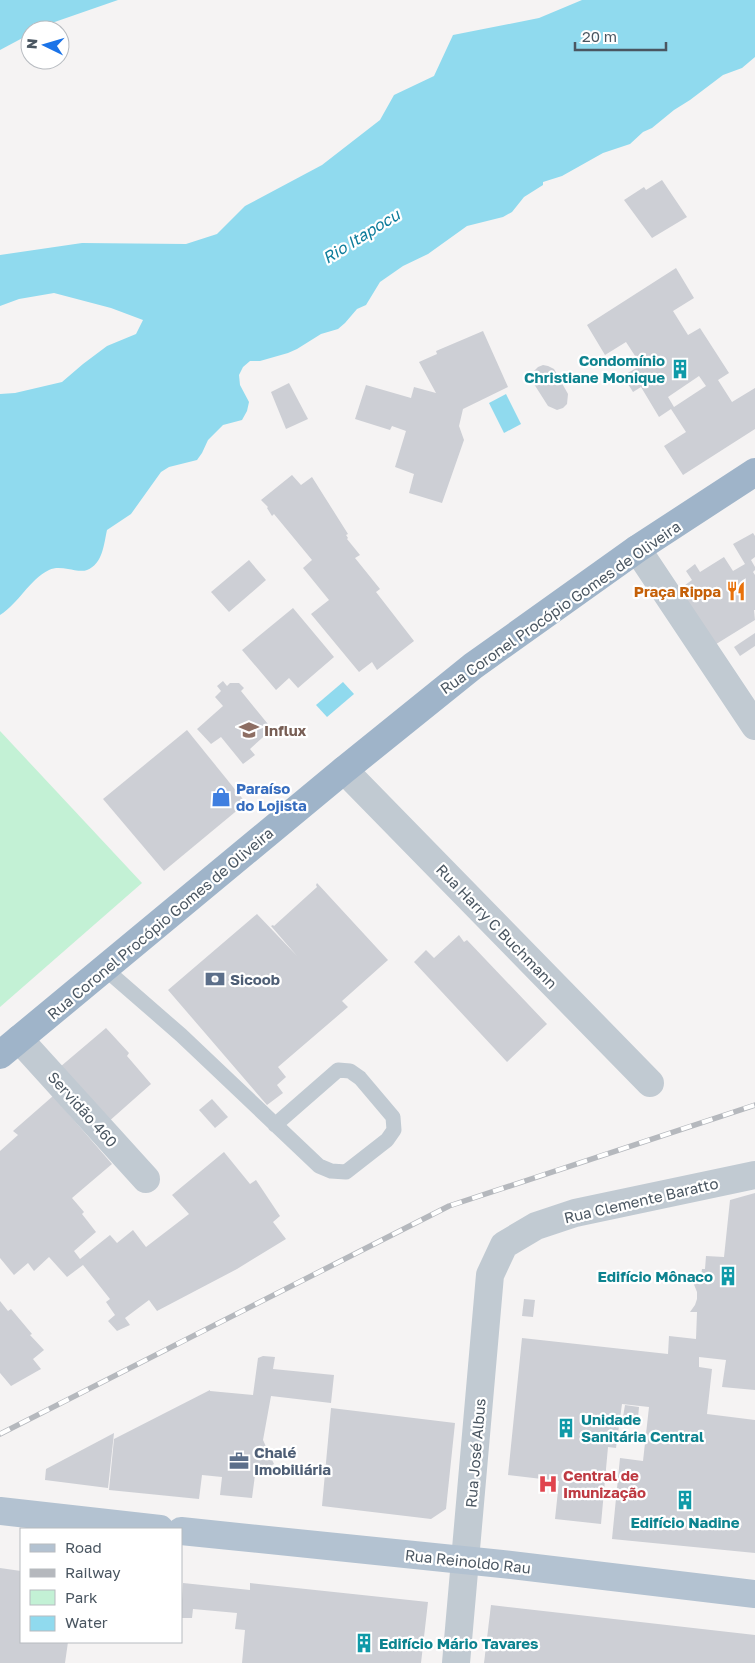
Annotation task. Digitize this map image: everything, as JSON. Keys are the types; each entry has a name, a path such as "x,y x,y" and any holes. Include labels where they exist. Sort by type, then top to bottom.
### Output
{"highway":[{"name":"Rua Coronel Procópio Gomes de Oliveira","path":"10,1047 344,770 473,666 637,549 755,472"}],"main road":[{"path":"0,1511 151,1528"},
{"name":"Rua Reinoldo Rau","path":"182,1532 466,1560 755,1594"}],"street":[{"path":"637,549 755,726"},
{"name":"Rua Harry C Buchmann","path":"344,770 650,1083"},
{"name":"Servidão 460","path":"10,1047 146,1179"},
{"name":"Rua Clemente Baratto","path":"504,1245 536,1226 574,1213 755,1175"},
{"name":"Rua José Albus","path":"456,1663 490,1275 504,1245"}],"lane":[{"path":"104,968 181,1035 275,1125 319,1166 331,1171 346,1172 387,1140 394,1130 393,1117 360,1078 350,1071 344,1070 338,1070 275,1125"}],"green space":[{"path":"0,731 142,883 0,1007"}],"water":[{"path":"0,0 118,0 60,20 20,20 20,39 0,50"},
{"name":"Rio Itapocu","path":"582,0 755,0 755,57 742,68 723,75 652,128 643,132 630,144 603,153 562,176 543,182 543,185 524,197 512,212 503,217 467,226 428,254 403,266 380,282 366,305 357,309 338,329 321,334 288,353 260,361 250,361 243,367 239,375 240,385 249,402 242,420 223,425 208,440 197,460 169,467 161,472 131,514 107,530 100,558 92,567 83,571 59,568 49,570 42,574 0,615 0,394 15,393 62,382 107,346 136,334 143,320 111,308 54,293 19,299 0,306 0,255 82,243 186,244 217,234 245,206 322,165 380,120 394,95 434,76 453,35 539,18"},
{"path":"506,394 521,424 504,433 489,403"},
{"path":"343,682 354,694 327,717 316,705"}],"building":[{"path":"662,180 687,217 652,238 624,200 644,187 646,190"},
{"name":"Condomínio Christiane Monique","path":"676,268 694,298 673,311 688,335 700,328 729,373 718,380 732,402 755,388 755,429 683,475 664,446 686,432 671,409 659,417 641,387 633,392 623,376 641,365 626,342 605,355 587,325","holes":["699,376 706,386 674,407 668,397"]},
{"path":"483,331 508,387 463,409 459,426 464,440 442,503 409,493 414,474 395,467 406,431 392,426 390,430 355,419 366,385 411,398 414,387 436,393 419,362 437,354 436,351"},
{"path":"543,365 554,369 568,394 567,404 563,408 557,410 548,406 534,384 532,377 534,371"},
{"path":"289,383 308,419 286,429 271,392"},
{"path":"292,475 301,485 312,477 348,534 346,535 347,539 360,555 355,558 380,589 376,592 414,641 377,670 372,662 359,672 311,614 329,600 303,568 312,560 274,514 272,516 268,507 261,500"},
{"path":"753,533 755,536 755,557 751,560 755,567 753,572 755,575 755,620 713,646 677,591 692,580 686,571 695,564 700,572 724,557 733,571 745,564 733,544"},
{"path":"249,560 266,580 229,612 211,592"},
{"path":"293,608 334,657 298,688 289,678 276,690 242,650"},
{"path":"755,633 755,646 740,656 734,647"},
{"path":"223,681 227,686 230,683 239,683 244,688 241,691 272,729 250,749 255,755 243,764 221,737 211,744 197,729 223,706 215,697 221,691 217,686"},
{"path":"187,730 246,803 164,871 103,799"},
{"path":"317,883 388,960 342,1001 348,1007 278,1067 286,1077 277,1085 283,1093 267,1105 168,990 257,914 297,956 271,926 274,926 317,887"},
{"path":"459,935 464,942 467,940 547,1024 507,1062 414,962 426,950 434,958"},
{"path":"106,1028 129,1053 127,1056 151,1084 107,1123 60,1067"},
{"path":"53,1096 112,1164 72,1198 84,1212 82,1214 96,1232 74,1251 80,1259 110,1235 117,1243 133,1230 146,1247 189,1214 172,1195 224,1152 250,1184 256,1180 280,1216 273,1222 286,1239 237,1269 157,1311 149,1300 125,1318 130,1325 117,1331 108,1321 115,1315 106,1302 110,1299 83,1265 67,1277 49,1257 34,1271 28,1263 14,1275 0,1258 0,1151 18,1135 13,1131"},
{"path":"212,1099 228,1117 215,1128 199,1110"},
{"path":"755,1193 755,1390 722,1387 726,1360 699,1357 699,1367 712,1369 707,1414 755,1420 755,1553 612,1539 620,1458 643,1461 649,1407 622,1404 616,1448 608,1447 601,1524 555,1519 559,1481 508,1475 522,1338 668,1354 669,1336 696,1339 697,1312 690,1312 697,1299 697,1292 693,1282 700,1283 702,1269 705,1269 706,1256 724,1257 730,1200"},
{"path":"524,1299 535,1300 533,1317 522,1316"},
{"path":"0,1301 8,1311 11,1309 32,1334 30,1335 44,1350 33,1359 41,1369 11,1386 0,1373"},
{"path":"263,1356 275,1357 273,1369 334,1375 331,1403 271,1396 263,1440 274,1464 255,1475 252,1498 220,1495 222,1477 202,1475 199,1499 109,1490 114,1439 210,1390 253,1395 258,1358"},
{"path":"625,1405 639,1407 638,1418 623,1417"},
{"path":"331,1408 455,1423 446,1509 431,1519 322,1506"},
{"path":"114,1433 108,1488 45,1480 46,1469"},
{"path":"0,1568 20,1571 20,1643 68,1643 65,1663 0,1663"},
{"path":"183,1583 250,1590 250,1583 428,1602 421,1663 242,1663 245,1630 235,1629 237,1613 193,1609 192,1618 182,1618"},
{"path":"491,1605 755,1635 755,1663 484,1663"}],"railway":[{"path":"0,1434 449,1206 755,1105"}],"place":[{"name":"Condomínio Christiane Monique","path":"680,369"},
{"name":"Praça Rippa","path":"736,591"},
{"name":"Influx","path":"249,730"},
{"name":"Paraíso do Lojista","path":"221,797"},
{"name":"Sicoob","path":"215,979"},
{"name":"Edifício Mônaco","path":"728,1276"},
{"name":"Unidade Sanitária Central","path":"566,1428"},
{"name":"Chalé Imobiliária","path":"239,1461"},
{"name":"Central de Imunização","path":"548,1484"},
{"name":"Edifício Nadine","path":"685,1500"},
{"name":"Edifício Mário Tavares","path":"364,1643"}]}
